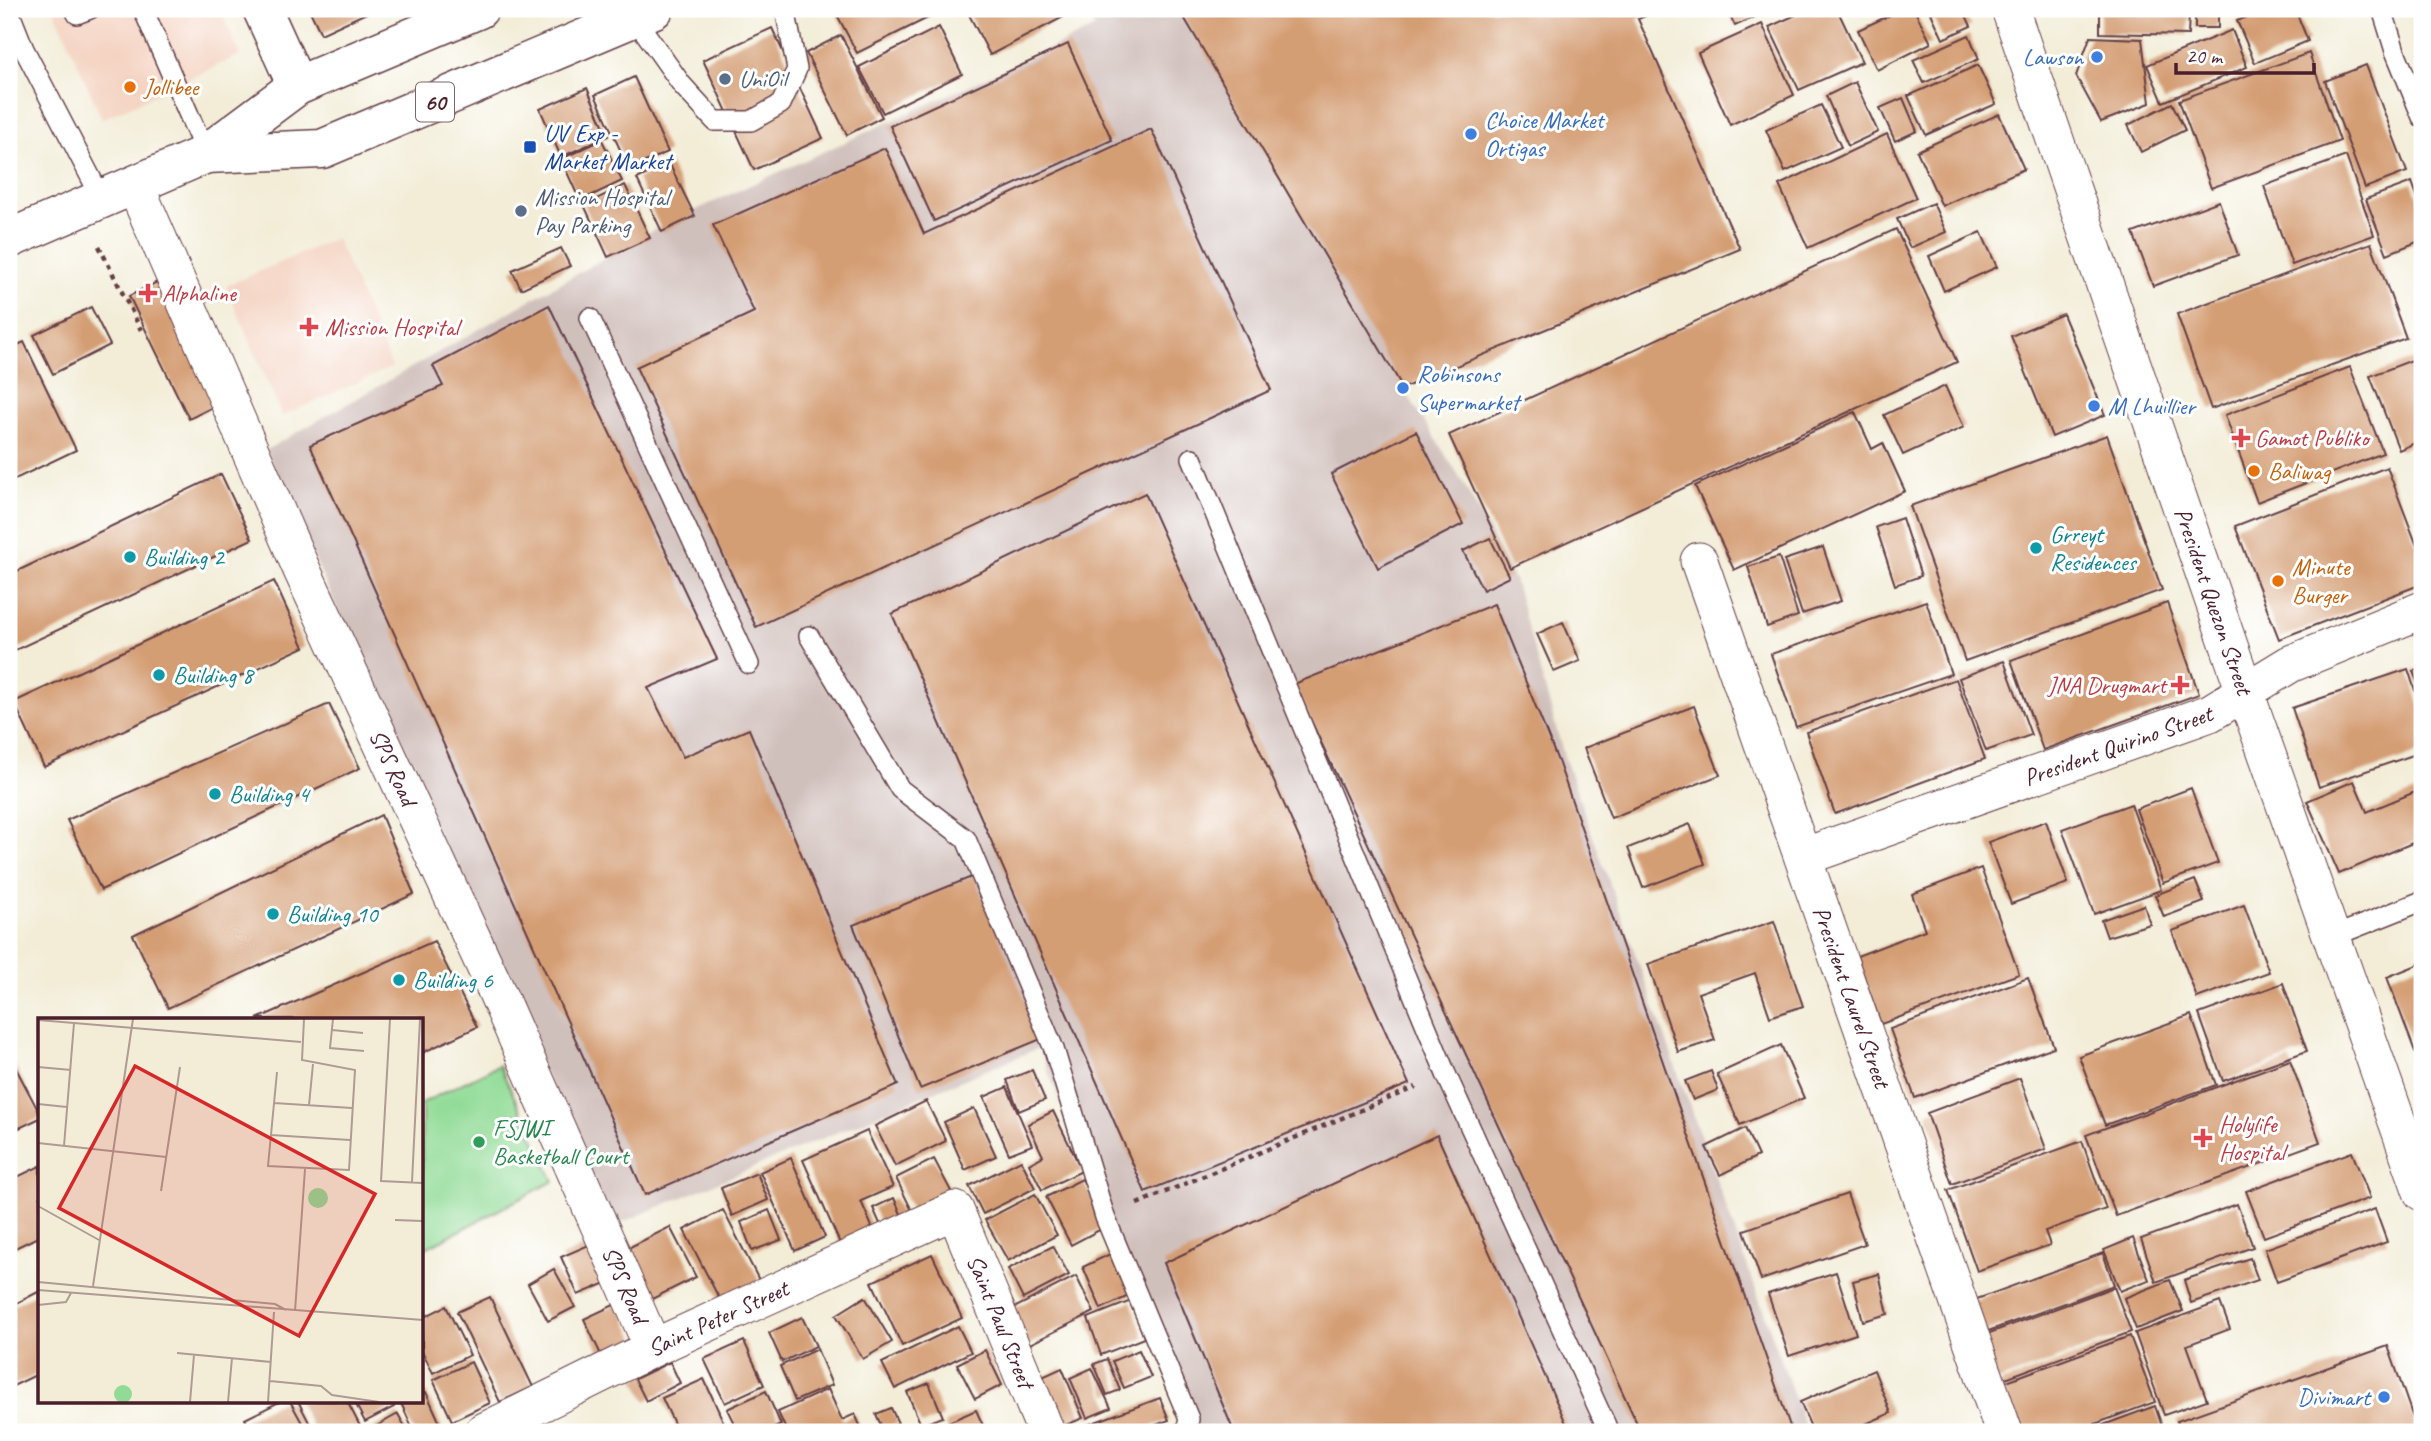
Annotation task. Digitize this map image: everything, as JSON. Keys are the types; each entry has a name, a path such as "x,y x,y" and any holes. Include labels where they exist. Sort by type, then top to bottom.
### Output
{"main road":[{"path":"262,9 297,86"},
{"name":"60","path":"9,239 206,153 297,86 478,9"},
{"name":"60","path":"206,153 322,149 644,13"}],"street":[{"name":"President Quezon Street","path":"2010,9 2245,692 2422,1192"},
{"name":"SPS Road","path":"118,192 296,556 495,988 653,1348"},
{"name":"President Laurel Street","path":"1699,561 2004,1432"},
{"name":"President Quirino Street","path":"1803,857 2210,713 2290,664 2422,610"},
{"name":"Saint Peter Street","path":"483,1432 653,1348 955,1210"},
{"name":"Saint Paul Street","path":"955,1210 1046,1432"}],"lane":[{"path":"75,9 77,14 90,9"},
{"path":"143,9 206,153"},
{"path":"644,13 681,85 715,121 751,121 781,104 797,69 785,9"},
{"path":"2382,9 2395,51 2422,117"},
{"path":"9,11 16,53 118,192"},
{"path":"590,318 748,664"},
{"path":"1192,458 1446,1074 1609,1432"},
{"path":"809,636 900,789 966,839 1054,1049 1105,1217 1189,1419 1186,1432"},
{"path":"2332,937 2422,901"}],"path":[{"path":"120,287 141,330"},
{"path":"1105,1217 1446,1074"}],"shaded area":[{"name":"Jollibee","path":"54,9 220,9 240,55 102,119"},
{"path":"1086,9 1179,9 1403,388 1464,484 1514,579 1564,756 1807,1432 1181,1432 1189,1429 1039,1048 613,1226 266,450 663,225 1095,28"},
{"name":"Mission Hospital","path":"336,238 392,367 282,416 226,286"}],"green space":[{"name":"FSJWI Basketball Court","path":"499,1065 554,1181 424,1249 424,1102"}],"building":[{"path":"309,9 375,9 321,34"},
{"path":"834,9 946,9 857,53"},
{"path":"966,9 1072,9 1073,12 990,55"},
{"name":"Choice Market Ortigas","path":"1179,9 1662,9 1638,19 1740,249 1403,388"},
{"path":"1727,9 1772,9 1735,26"},
{"path":"1809,9 1837,9 1862,62 1799,90 1769,27"},
{"path":"1903,9 1914,9 1931,43 1877,70 1858,30"},
{"path":"1941,9 1963,9 1971,26 1943,39 1931,13"},
{"path":"2195,9 2218,9 2218,28 2195,28"},
{"path":"2267,9 2295,9 2308,41 2255,63 2237,21"},
{"path":"2100,12 2189,14 2188,35 2100,33"},
{"path":"1762,24 1794,95 1730,125 1698,53"},
{"path":"939,27 962,74 883,113 859,67"},
{"path":"772,28 823,138 754,170 703,60"},
{"path":"2232,30 2247,67 2163,102 2147,65"},
{"path":"841,35 882,117 847,135 806,53"},
{"path":"1969,35 1979,59 1924,83 1913,60"},
{"path":"2090,37 2142,39 2150,103 2101,122 2076,76"},
{"path":"1068,44 1112,140 934,221 890,126"},
{"path":"2309,53 2340,141 2211,188 2179,100"},
{"path":"1978,65 1996,104 1926,135 1908,96"},
{"path":"2366,65 2407,172 2365,188 2325,81"},
{"path":"634,77 668,152 629,169 595,95"},
{"path":"1855,82 1878,132 1848,146 1826,96"},
{"path":"587,88 608,136 561,157 540,109"},
{"path":"1903,98 1917,131 1895,141 1880,108"},
{"path":"2172,103 2185,130 2141,152 2128,125"},
{"path":"1821,105 1841,147 1785,172 1766,130"},
{"path":"1999,114 2024,169 1942,206 1917,151"},
{"path":"1151,129 1271,390 756,627 636,367 754,312 713,225 885,148 924,234"},
{"path":"1887,134 1916,198 1808,248 1779,185"},
{"path":"602,140 622,181 580,201 561,159"},
{"path":"2346,156 2374,235 2292,265 2264,186"},
{"path":"669,163 695,216 662,232 637,179"},
{"path":"2412,182 2422,210 2422,240 2387,254 2366,199"},
{"path":"625,185 650,238 608,257 584,205"},
{"path":"2219,201 2238,255 2153,286 2133,233"},
{"path":"1933,203 1946,232 1910,248 1897,219"},
{"path":"1896,229 1957,362 1510,568 1449,435"},
{"path":"1981,232 1997,267 1944,291 1929,256"},
{"path":"2371,243 2406,338 2211,409 2177,314"},
{"path":"561,248 570,266 521,289 512,270"},
{"path":"157,282 217,405 189,419 129,296"},
{"path":"549,305 717,659 648,688 683,757 749,729 898,1085 645,1195 310,445 443,386 433,366"},
{"path":"91,307 110,345 53,374 34,335"},
{"path":"2063,314 2105,415 2052,437 2011,336"},
{"path":"24,342 76,450 9,482 9,349"},
{"path":"2420,357 2422,440 2399,450 2370,376"},
{"path":"2350,367 2383,453 2257,502 2225,415"},
{"path":"1945,386 1964,427 1903,455 1884,415"},
{"path":"1855,412 1872,449 1883,443 1905,491 1734,570 1695,486"},
{"path":"1416,431 1463,524 1378,568 1331,474"},
{"name":"Grreyt Residences","path":"2107,435 2162,590 1965,661 1910,506"},
{"path":"2387,467 2422,559 2422,584 2279,639 2235,526"},
{"name":"Building 2","path":"221,474 252,539 9,653 9,575"},
{"path":"1145,493 1409,1084 1145,1192 892,614"},
{"path":"1902,518 1921,576 1895,585 1876,527"},
{"path":"1490,538 1510,577 1483,590 1463,551"},
{"path":"1823,547 1841,601 1802,614 1784,560"},
{"path":"1779,557 1798,616 1767,627 1748,567"},
{"name":"Building 8","path":"274,581 304,647 44,767 14,702"},
{"path":"1926,601 1951,674 1796,727 1771,654"},
{"path":"2167,603 2199,694 2043,750 2011,660"},
{"path":"1494,604 1558,761 1792,1432 1641,1432 1294,684"},
{"path":"1563,622 1580,661 1554,672 1537,634"},
{"path":"2004,661 2031,735 1986,751 1959,678"},
{"path":"2422,667 2422,694 2413,671"},
{"path":"2408,669 2422,712 2422,752 2319,787 2292,708"},
{"path":"1956,679 1985,759 1835,814 1806,732"},
{"name":"Building 4","path":"329,704 360,768 101,890 67,820"},
{"path":"1694,706 1720,775 1611,818 1584,748"},
{"path":"2354,781 2367,812 2422,789 2422,839 2339,874 2307,801"},
{"path":"2191,788 2218,863 2163,883 2136,809"},
{"path":"2131,804 2161,890 2094,914 2062,829"},
{"name":"Building 10","path":"381,815 414,894 168,1008 133,935"},
{"path":"2046,821 2068,883 2011,904 1988,842"},
{"path":"1690,824 1705,864 1643,888 1628,848"},
{"path":"1981,868 2019,974 1881,1024 1857,956 1925,930 1912,894"},
{"path":"974,876 1041,1039 920,1089 853,925"},
{"path":"2195,880 2204,902 2164,917 2155,895"},
{"path":"2144,905 2150,924 2107,937 2101,920"},
{"path":"2244,905 2269,972 2197,998 2172,931"},
{"path":"1774,921 1803,1006 1770,1017 1755,973 1698,993 1715,1040 1678,1052 1648,964"},
{"name":"Building 6","path":"434,941 477,1027 424,1052 424,1018 259,1018"},
{"path":"2422,963 2422,1055 2417,1057 2387,977"},
{"path":"2028,978 2054,1047 1915,1098 1890,1029"},
{"path":"2283,983 2307,1051 2223,1081 2199,1014"},
{"path":"2191,1015 2216,1085 2105,1125 2079,1056"},
{"path":"1781,1045 1804,1098 1740,1125 1717,1074"},
{"path":"9,1055 38,1110 38,1119 9,1133"},
{"name":"Holylife Hospital","path":"2290,1060 2320,1142 2116,1216 2086,1135"},
{"path":"1032,1070 1045,1100 1019,1111 1007,1080"},
{"path":"1711,1071 1718,1090 1693,1100 1685,1081"},
{"path":"2020,1078 2046,1149 1952,1184 1927,1113"},
{"path":"1007,1087 1032,1145 1009,1154 984,1097"},
{"path":"926,1101 946,1141 895,1166 875,1126"},
{"path":"974,1108 996,1156 965,1170 944,1122"},
{"path":"1053,1111 1082,1171 1042,1190 1029,1164 1043,1156 1028,1124"},
{"path":"1745,1128 1758,1156 1720,1175 1706,1147"},
{"path":"867,1131 893,1187 861,1201 875,1234 842,1248 803,1160"},
{"path":"1437,1135 1570,1432 1234,1432 1164,1263"},
{"path":"2082,1141 2106,1209 2045,1231 2050,1245 1977,1271 1948,1190"},
{"path":"2352,1152 2370,1198 2264,1237 2246,1191"},
{"path":"791,1158 825,1237 795,1251 760,1172"},
{"path":"934,1159 954,1197 915,1217 896,1178"},
{"path":"1021,1160 1035,1188 983,1214 969,1186"},
{"path":"38,1167 38,1237 9,1251 9,1181"},
{"path":"757,1173 768,1200 732,1216 721,1188"},
{"path":"1082,1179 1107,1226 1071,1245 1046,1197"},
{"path":"1035,1194 1057,1235 1008,1261 985,1220"},
{"path":"1847,1194 1865,1244 1761,1280 1744,1230"},
{"path":"894,1198 905,1223 884,1233 873,1208"},
{"path":"2237,1204 2253,1247 2156,1282 2141,1239"},
{"path":"2375,1209 2387,1242 2277,1282 2265,1249"},
{"path":"723,1210 760,1282 721,1302 684,1230"},
{"path":"769,1210 781,1240 752,1251 741,1222"},
{"path":"670,1227 696,1277 652,1299 626,1249"},
{"path":"2133,1238 2149,1280 2120,1291 2104,1250"},
{"path":"598,1241 616,1279 578,1295 561,1257"},
{"path":"1053,1246 1069,1275 1023,1299 1008,1269"},
{"path":"1114,1252 1133,1294 1101,1309 1083,1267"},
{"path":"2103,1253 2114,1285 1975,1336 1963,1304"},
{"path":"932,1254 962,1318 902,1346 872,1282"},
{"path":"2250,1258 2258,1280 2191,1303 2184,1280"},
{"path":"554,1269 575,1307 548,1321 528,1284"},
{"path":"1836,1272 1856,1334 1789,1356 1768,1294"},
{"path":"1879,1274 1888,1314 1863,1321 1853,1281"},
{"path":"1076,1276 1094,1312 1026,1346 1008,1311"},
{"path":"2170,1280 2183,1311 2136,1329 2124,1298"},
{"path":"2114,1287 2131,1332 1992,1383 1976,1338"},
{"path":"38,1292 38,1374 9,1388 9,1307"},
{"path":"490,1297 533,1387 500,1402 457,1312"},
{"path":"865,1297 892,1342 863,1359 836,1315"},
{"path":"1131,1301 1144,1338 1101,1355 1088,1318"},
{"path":"2220,1302 2230,1329 2187,1345 2207,1400 2164,1415 2135,1333"},
{"path":"618,1303 636,1340 602,1357 584,1319"},
{"path":"446,1306 470,1355 433,1373 424,1355 424,1317"},
{"path":"802,1317 816,1346 782,1362 769,1333"},
{"path":"958,1326 971,1352 895,1389 882,1363"},
{"path":"2130,1336 2155,1402 2073,1432 2018,1432 2001,1383"},
{"path":"744,1341 764,1385 725,1403 704,1359"},
{"path":"2388,1346 2418,1432 2181,1432 2177,1421"},
{"path":"817,1349 832,1385 795,1401 780,1366"},
{"path":"985,1350 1002,1385 975,1399 957,1364"},
{"path":"1139,1350 1151,1377 1124,1388 1112,1361"},
{"path":"1107,1359 1120,1390 1107,1395 1094,1364"},
{"path":"471,1362 490,1403 452,1421 433,1380"},
{"path":"670,1362 680,1383 646,1401 635,1379"},
{"path":"1062,1368 1083,1418 1049,1432 1029,1383"},
{"path":"1092,1368 1111,1408 1087,1418 1070,1378"},
{"path":"1874,1370 1891,1413 1847,1432 1813,1432 1800,1402"},
{"path":"704,1379 728,1432 678,1432 662,1398"},
{"path":"929,1383 943,1417 921,1425 907,1392"},
{"path":"828,1389 842,1420 855,1414 863,1432 787,1432 778,1412"},
{"path":"766,1391 781,1425 765,1432 738,1432 727,1409"},
{"path":"426,1392 444,1432 414,1432 401,1403 424,1402"},
{"path":"1160,1398 1169,1420 1138,1432 1068,1432"},
{"path":"279,1402 291,1402 307,1432 252,1432 245,1419"},
{"path":"299,1402 348,1402 363,1432 314,1432"},
{"path":"355,1402 391,1402 394,1407 365,1422"},
{"path":"2155,1406 2164,1432 2084,1432"},
{"path":"891,1408 898,1423 883,1430 876,1414"},
{"path":"976,1410 986,1432 948,1432 944,1424"},
{"path":"398,1414 408,1432 375,1432 373,1428"}],"place":[{"name":"Lawson","path":"2097,57"},
{"name":"UniOil","path":"725,79"},
{"name":"Jollibee","path":"130,87"},
{"name":"Choice Market Ortigas","path":"1471,134"},
{"name":"UV Exp - Market Market","path":"530,147"},
{"name":"Mission Hospital Pay Parking","path":"521,211"},
{"name":"Alphaline","path":"148,293"},
{"name":"Mission Hospital","path":"309,327"},
{"name":"Robinsons Supermarket","path":"1403,388"},
{"name":"M Lhuillier","path":"2094,406"},
{"name":"Gamot Publiko","path":"2241,438"},
{"name":"Baliwag","path":"2254,471"},
{"name":"Grreyt Residences","path":"2036,548"},
{"name":"Building 2","path":"130,557"},
{"name":"Minute Burger","path":"2278,581"},
{"name":"Building 8","path":"159,675"},
{"name":"JNA Drugmart","path":"2180,685"},
{"name":"Building 4","path":"215,794"},
{"name":"Building 10","path":"273,914"},
{"name":"Building 6","path":"399,980"},
{"name":"Holylife Hospital","path":"2203,1138"},
{"name":"FSJWI Basketball Court","path":"479,1142"},
{"name":"Divimart","path":"2384,1397"}]}
